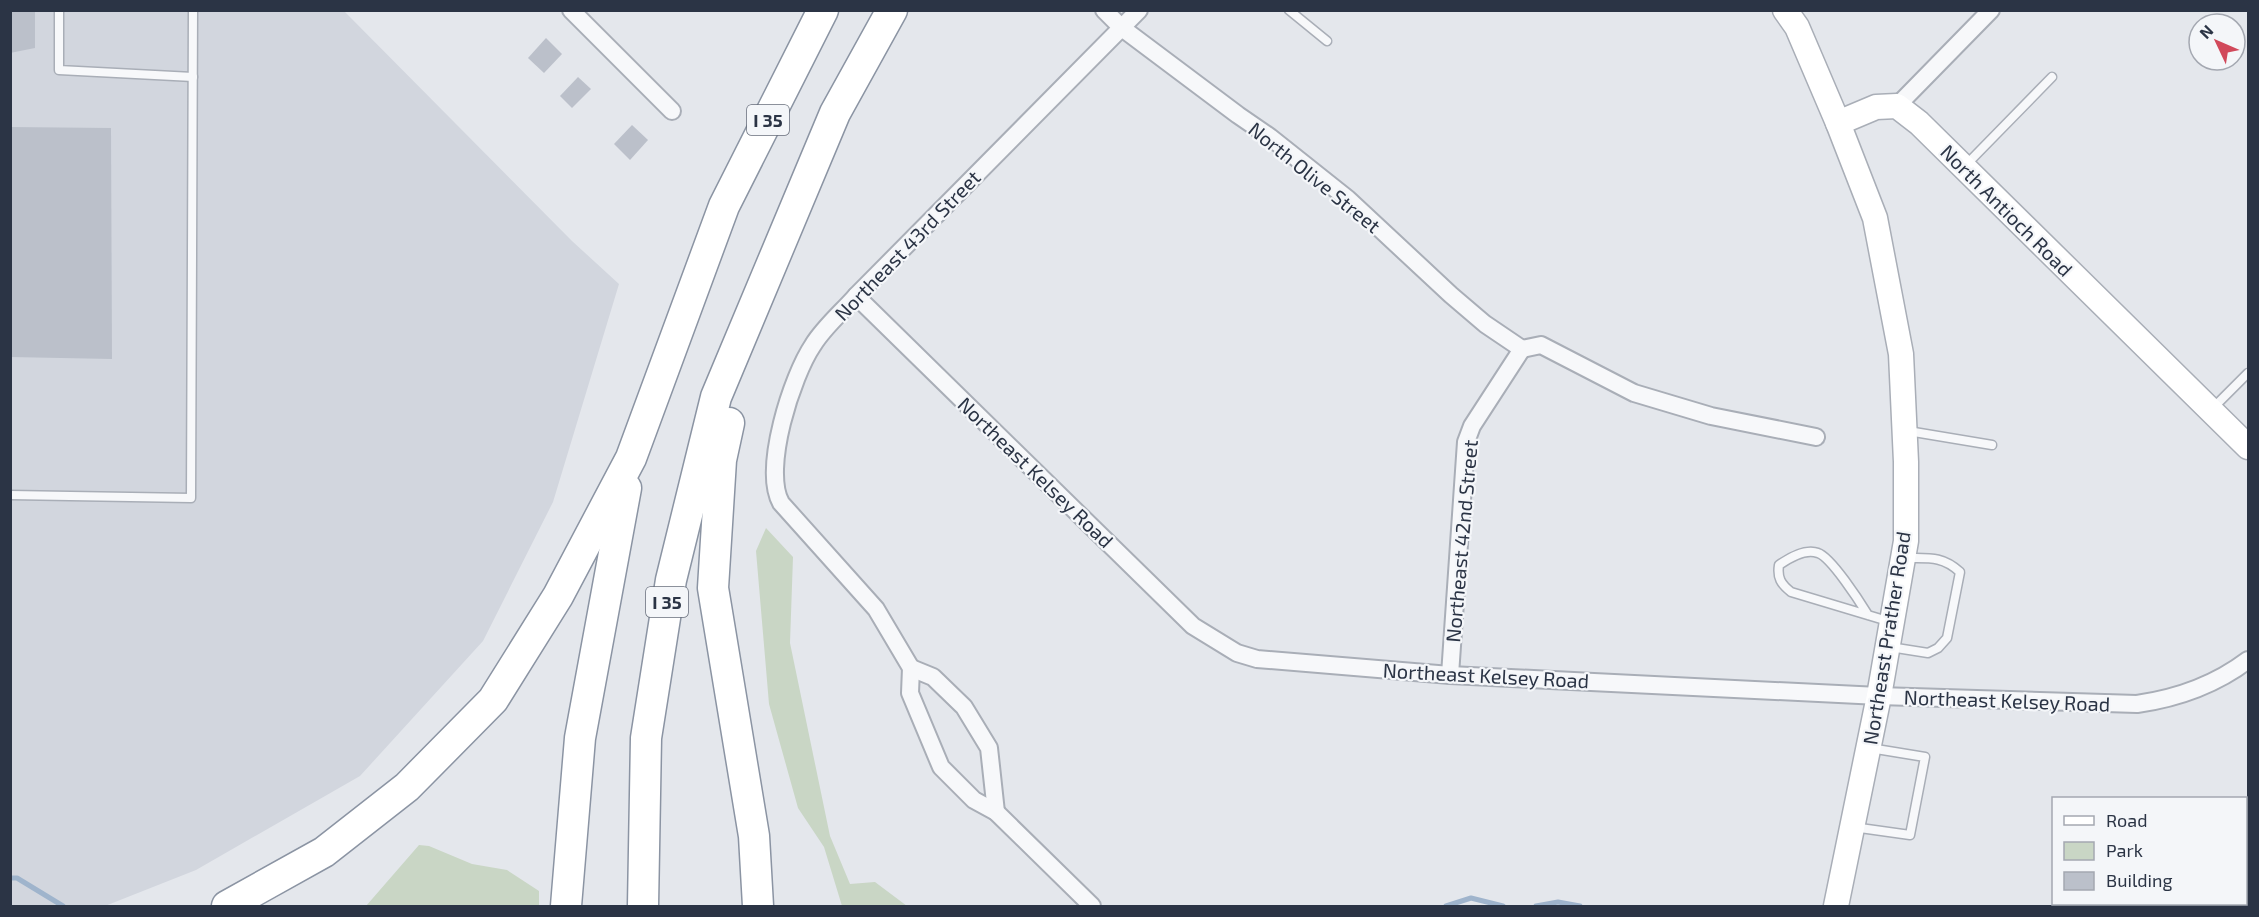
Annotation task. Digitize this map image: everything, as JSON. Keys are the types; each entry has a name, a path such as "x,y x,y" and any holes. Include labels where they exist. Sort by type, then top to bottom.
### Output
{"highway":[{"name":"I 35","path":"566,906 580,738 631,458 724,206 823,10"},
{"name":"I 35","path":"643,906 646,738 670,580 716,397 836,113 892,10"},
{"path":"753,309 722,460 712,588 754,836 758,906"},
{"path":"227,906 324,852 407,787 493,700 558,596 631,458"}],"main road":[{"path":"1785,10 1797,27 1838,123 1876,107 1897,106"},
{"name":"North Antioch Road","path":"1897,106 1919,123 2248,447"},
{"name":"Northeast Prather Road","path":"1836,906 1879,696 1905,541 1905,431 1901,354 1875,218 1838,123"}],"street":[{"path":"571,10 672,111"},
{"name":"North Olive Street","path":"1104,10 1122,28 1238,115 1270,136 1348,199 1451,295 1485,324 1522,349"},
{"name":"Northeast 43rd Street","path":"911,668 876,609 797,523 776,494 775,473 781,426 791,393 812,345 856,296 1139,10"},
{"path":"1897,106 1992,10"},
{"name":"Northeast Kelsey Road","path":"856,296 1193,626 1237,653 1257,659 1450,675 1879,696 2137,704 2168,699 2198,690 2226,676 2248,660"},
{"path":"1522,349 1540,345 1634,393 1711,416 1816,437"},
{"name":"Northeast 42nd Street","path":"1450,675 1466,442 1472,426 1522,349"},
{"path":"996,812 989,748 964,707 933,677 911,668 910,693 941,767 974,800 996,812 1092,906"}],"lane":[{"path":"59,10 59,70 193,77"},
{"path":"10,495 191,498 193,10"},
{"path":"1289,10 1327,40"},
{"path":"1964,167 2052,76"},
{"path":"2211,410 2248,373"},
{"path":"1905,431 1992,445"},
{"path":"1868,615 1828,559 1818,553 1808,552 1790,557 1779,565 1778,575 1783,586 1791,592 1891,622"},
{"path":"1887,647 1928,653 1938,648 1947,638 1960,572 1950,563 1936,559 1902,558"},
{"path":"1852,827 1910,835 1925,757 1868,748"}],"shaded area":[{"path":"10,11 344,11 572,241 619,284 553,502 483,641 360,776 196,870 105,906 11,906"}],"green space":[{"path":"766,528 793,557 790,643 830,836 850,884 875,882 907,906 842,906 824,847 798,808 769,704 756,551"},
{"path":"419,845 429,846 472,864 507,870 539,891 539,906 366,906"}],"building":[{"path":"10,10 35,10 35,48 10,53"},
{"path":"546,38 562,54 544,73 528,58"},
{"path":"578,77 591,89 572,108 560,96"},
{"path":"632,125 648,140 630,160 614,144"},
{"path":"10,127 111,128 112,359 10,357"}],"waterway":[{"path":"10,878 17,878 63,906"},
{"path":"1446,906 1471,898 1503,906"},
{"path":"1536,906 1558,902 1580,906"}]}
